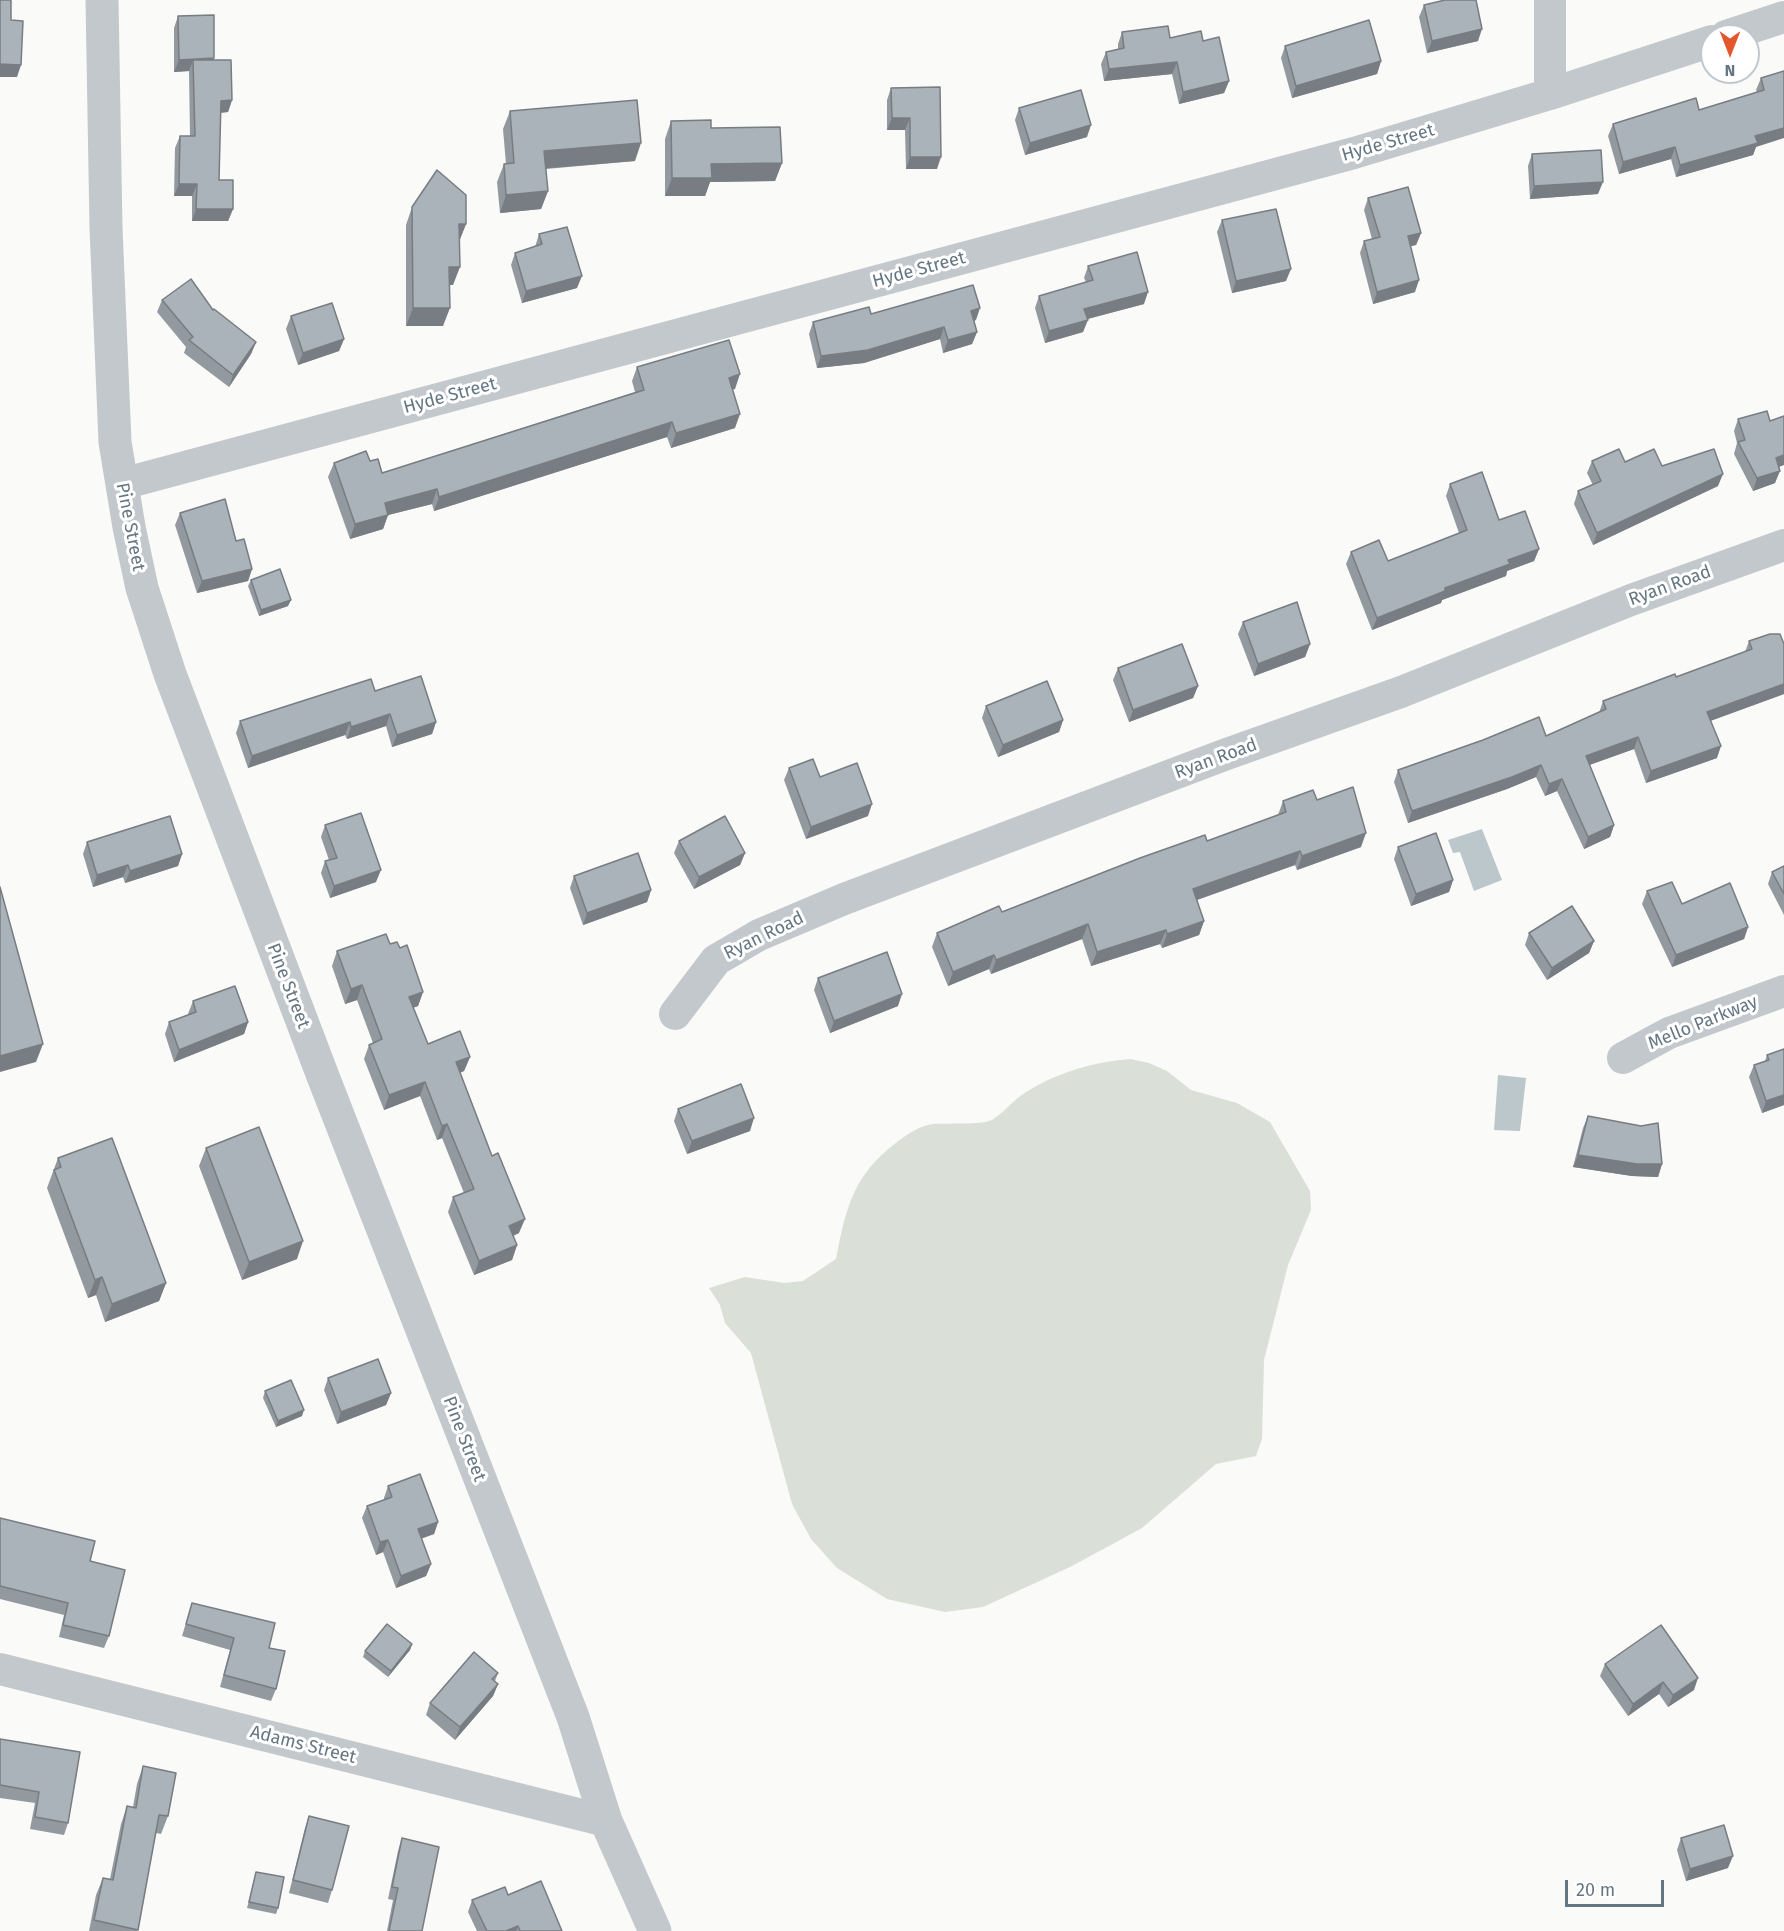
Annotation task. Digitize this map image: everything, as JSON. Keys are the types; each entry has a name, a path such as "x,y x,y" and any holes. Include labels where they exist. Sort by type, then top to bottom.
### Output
{"street":[{"name":"Pine Street","path":"102,0 106,228 114,430 129,527 142,588 170,674 330,1095 573,1717 606,1821 655,1931"},
{"path":"1550,0 1550,94"},
{"path":"1760,25 1784,17"},
{"name":"Hyde Street","path":"122,484 1343,156 1550,94 1700,45"},
{"name":"Ryan Road","path":"675,1014 716,960 759,935 844,899 1224,755 1401,692 1631,600 1784,545"},
{"name":"Mello Parkway","path":"1623,1058 1669,1033 1784,991"},
{"name":"Adams Street","path":"0,1670 606,1821"}],"shaded area":[{"path":"1482,829 1502,880 1474,891 1460,852 1453,853 1448,840"},
{"path":"1130,1059 1149,1063 1167,1071 1191,1090 1237,1103 1270,1122 1310,1191 1311,1210 1288,1265 1264,1360 1262,1439 1256,1456 1216,1464 1142,1528 1072,1566 983,1607 945,1612 887,1599 837,1568 811,1539 792,1504 751,1353 725,1323 720,1305 709,1288 745,1277 784,1283 803,1281 836,1259 848,1208 861,1180 882,1154 914,1131 933,1124 987,1122 996,1118 1019,1097 1044,1082 1072,1070"},
{"path":"1498,1075 1526,1078 1520,1131 1494,1130"}],"building":[{"path":"0,0 11,0 11,20 23,21 21,65 0,64"},
{"path":"1445,0 1476,0 1482,29 1432,41 1424,5"},
{"path":"214,15 214,58 179,60 178,16"},
{"path":"1369,20 1381,61 1296,86 1285,46"},
{"path":"1168,26 1170,38 1201,31 1203,41 1219,37 1229,81 1183,92 1177,62 1109,69 1106,52 1124,48 1122,32"},
{"path":"193,60 231,60 232,100 221,101 219,180 233,180 233,209 196,209 197,184 179,184 180,136 195,136"},
{"path":"1784,71 1784,128 1755,136 1758,143 1680,165 1675,147 1623,162 1613,124 1696,98 1699,110 1764,90 1761,78"},
{"path":"940,87 941,157 910,157 910,118 892,118 891,88"},
{"path":"1081,90 1091,125 1030,143 1019,108"},
{"path":"637,100 641,143 544,151 548,191 506,195 504,164 514,163 510,111"},
{"path":"711,120 711,128 780,127 782,163 711,164 712,178 672,178 671,121"},
{"path":"1601,150 1603,182 1534,186 1532,154"},
{"path":"437,170 466,195 466,224 459,224 460,267 449,267 450,308 413,308 412,207"},
{"path":"1408,187 1421,233 1408,236 1419,280 1377,292 1364,241 1380,237 1368,198"},
{"path":"1276,209 1291,269 1236,281 1222,220"},
{"path":"567,227 582,276 526,291 515,253 542,244 539,234"},
{"path":"1137,252 1148,292 1084,309 1088,320 1049,331 1039,296 1093,280 1088,266"},
{"path":"191,279 213,310 256,342 233,375 189,340 193,337 162,300"},
{"path":"973,285 980,308 971,311 977,332 948,340 944,327 868,350 821,356 813,322 869,307 871,314"},
{"path":"332,303 344,339 303,353 291,316"},
{"path":"729,340 740,374 729,378 740,414 676,433 672,422 439,497 437,489 385,503 388,515 355,524 334,463 366,451 370,461 378,459 382,473 644,390 637,367"},
{"path":"1767,411 1770,421 1784,416 1784,455 1776,458 1780,471 1757,478 1738,442 1745,440 1738,419"},
{"path":"1619,449 1625,462 1654,449 1662,466 1714,449 1723,474 1597,533 1578,491 1601,481 1592,461"},
{"path":"1482,472 1499,520 1525,511 1539,549 1508,560 1510,564 1445,588 1445,591 1377,618 1351,552 1379,540 1388,561 1467,530 1450,484"},
{"path":"225,499 236,541 244,539 252,569 202,581 180,513"},
{"path":"280,569 291,600 261,610 251,580"},
{"path":"1297,602 1310,644 1258,664 1243,622"},
{"path":"1770,634 1780,634 1784,644 1784,684 1707,712 1721,746 1651,771 1638,737 1586,756 1614,825 1588,837 1562,779 1549,784 1541,765 1412,811 1398,770 1483,740 1539,717 1546,736 1606,709 1603,701 1752,649 1749,641"},
{"path":"1182,644 1198,686 1133,710 1118,668"},
{"path":"421,676 436,722 397,735 390,714 351,727 350,722 252,756 240,721 371,679 375,691"},
{"path":"1047,681 1063,720 1003,745 986,706"},
{"path":"813,759 820,777 857,763 872,804 811,827 789,768"},
{"path":"1353,787 1366,833 1302,856 1300,851 1193,889 1204,921 1167,934 1166,930 1097,952 1088,924 996,960 994,955 953,972 937,933 999,906 1002,912 1205,835 1207,841 1286,812 1283,801 1313,790 1317,800"},
{"path":"361,813 381,870 334,886 325,861 337,858 325,825"},
{"path":"170,816 182,854 130,871 128,865 97,875 87,842"},
{"path":"725,816 745,853 699,877 679,841"},
{"path":"1436,833 1453,880 1416,894 1398,847"},
{"path":"638,853 651,890 587,913 574,876"},
{"path":"1784,866 1784,894 1772,872"},
{"path":"1672,882 1682,904 1730,883 1748,927 1676,955 1647,891"},
{"path":"0,887 43,1044 0,1056"},
{"path":"1572,906 1594,941 1552,968 1529,933"},
{"path":"386,934 390,944 397,942 400,948 407,945 423,992 409,997 428,1044 460,1031 470,1057 456,1062 492,1156 498,1153 525,1219 509,1226 517,1245 479,1261 453,1197 474,1189 447,1124 442,1126 425,1082 389,1095 369,1045 382,1039 362,985 351,989 337,951"},
{"path":"887,952 902,994 834,1021 818,978"},
{"path":"235,986 248,1022 179,1050 169,1022 196,1012 193,1001"},
{"path":"1784,1049 1784,1095 1766,1101 1754,1065 1769,1060 1767,1055"},
{"path":"741,1084 754,1118 692,1141 678,1109"},
{"path":"1588,1116 1641,1126 1658,1123 1662,1164 1637,1164 1578,1155"},
{"path":"259,1127 303,1241 249,1262 206,1148"},
{"path":"112,1138 166,1283 112,1304 102,1277 95,1280 54,1170 61,1167 58,1158"},
{"path":"378,1359 391,1393 341,1412 328,1378"},
{"path":"291,1380 304,1410 278,1421 265,1391"},
{"path":"420,1474 438,1522 418,1529 431,1564 401,1576 388,1540 380,1542 367,1506 392,1497 388,1486"},
{"path":"0,1518 95,1541 90,1561 125,1570 109,1636 63,1625 68,1603 0,1586"},
{"path":"192,1603 275,1623 269,1648 285,1651 276,1689 224,1675 234,1638 186,1624"},
{"path":"387,1624 412,1644 391,1671 365,1651"},
{"path":"1661,1625 1698,1678 1673,1695 1663,1682 1633,1704 1605,1664"},
{"path":"474,1652 498,1673 492,1679 498,1684 460,1727 430,1703"},
{"path":"0,1739 80,1752 68,1823 35,1817 39,1792 0,1785"},
{"path":"143,1766 176,1773 168,1816 159,1815 138,1930 94,1920 103,1878 113,1880 127,1806 136,1808"},
{"path":"309,1816 349,1826 332,1890 293,1880"},
{"path":"1724,1825 1733,1856 1690,1869 1681,1838"},
{"path":"402,1838 439,1847 422,1931 389,1931 398,1888 392,1887"},
{"path":"256,1872 284,1877 278,1908 249,1902"},
{"path":"541,1881 562,1931 520,1931 518,1926 506,1931 487,1931 472,1900 505,1887 508,1895"}]}
